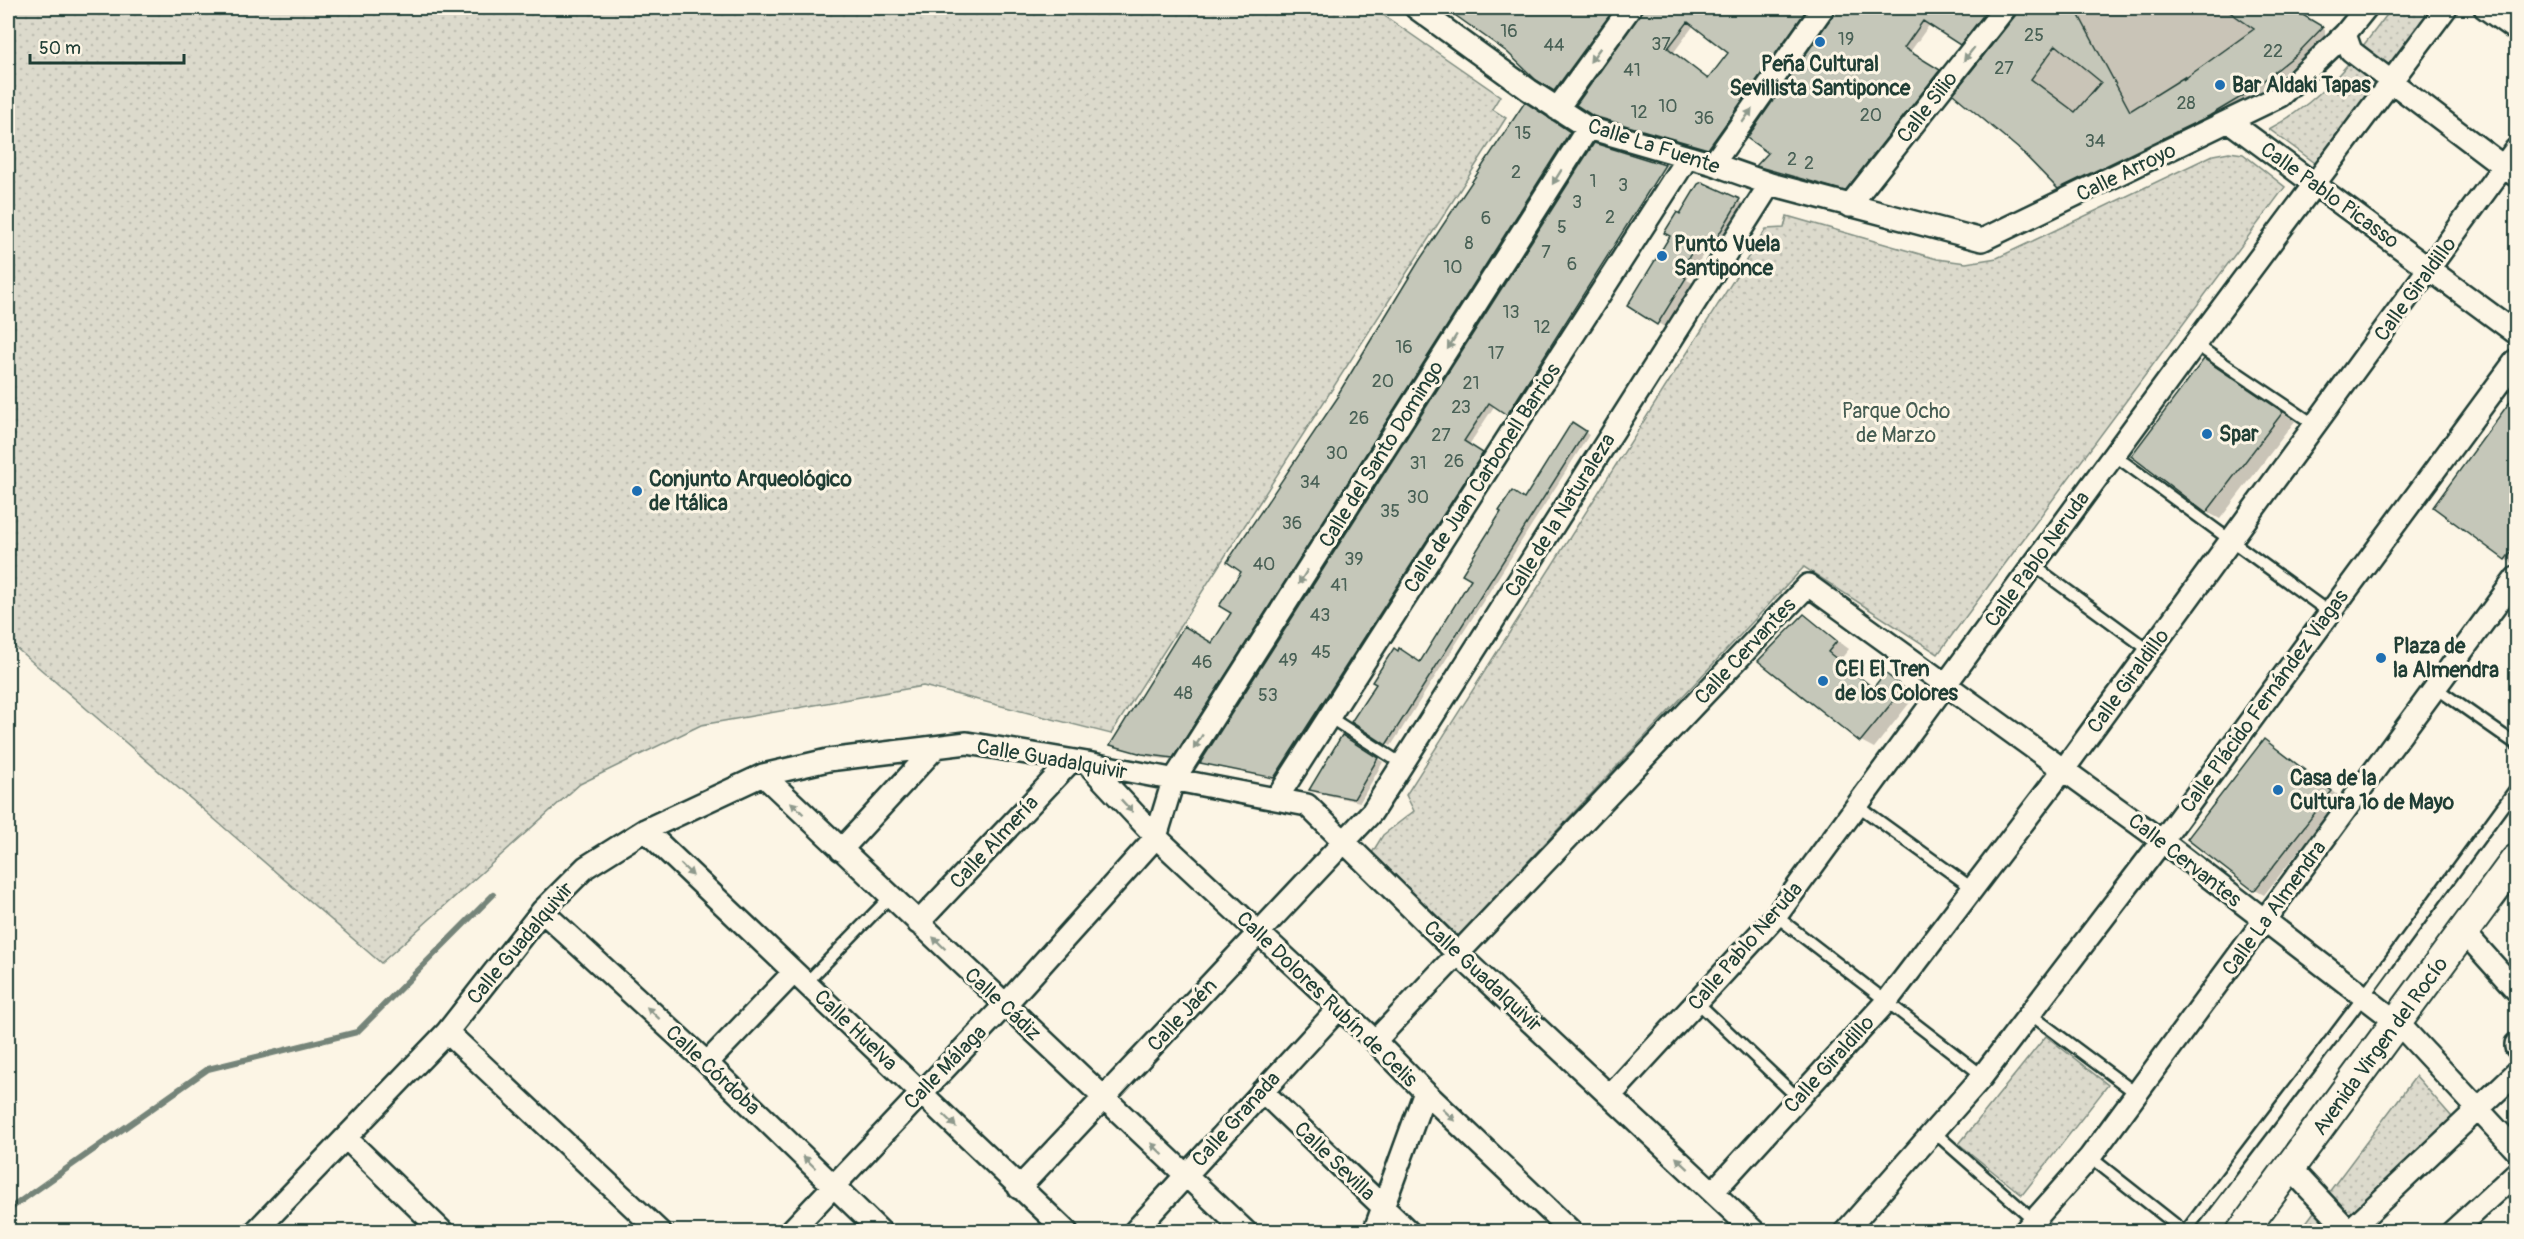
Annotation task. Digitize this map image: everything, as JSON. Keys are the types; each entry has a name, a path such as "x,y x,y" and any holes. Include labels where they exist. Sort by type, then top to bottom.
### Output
{"street":[{"name":"Calle La Fuente","path":"1416,8 1557,109 1588,128 1850,206"},
{"path":"1557,109 1629,8"},
{"path":"1713,164 1823,8"},
{"name":"Calle Silio","path":"1850,206 2005,8"},
{"name":"Calle Arroyo","path":"1850,206 1982,240 2280,96 2345,34 2366,8"},
{"name":"Calle Pablo Neruda","path":"1611,1095 1776,916 2313,184 2446,8"},
{"path":"2485,8 2517,30"},
{"path":"2345,34 2351,51 2510,171"},
{"name":"Calle Pablo Picasso","path":"2230,122 2517,333"},
{"name":"Calle del Santo Domingo","path":"1173,781 1588,128"},
{"name":"Calle Giraldillo","path":"1713,1192 1887,1001 2064,769 2430,268 2510,171 2517,149"},
{"name":"Calle de Juan Carbonell Barrios","path":"1277,798 1687,158"},
{"name":"Calle de la Naturaleza","path":"1344,840 1372,812 1770,184"},
{"name":"Calle Plácido Fernández Viagas","path":"1845,1232 1983,1076 2162,841 2517,360"},
{"name":"Calle La Almendra","path":"2029,1226 2090,1156 2137,1094 2517,578"},
{"name":"Calle Cervantes","path":"1375,1041 1808,585 2162,841 2398,1023 2516,1148"},
{"name":"Calle Guadalquivir","path":"255,1232 447,1032 542,911 586,867 645,830 763,775 828,760 967,743 1306,805 1458,954 1755,1232"},
{"path":"841,850 936,747"},
{"name":"Calle Dolores Rubín de Celis","path":"1079,762 1258,933 1340,1007 1560,1227"},
{"name":"Calle Almería","path":"918,923 1079,762"},
{"name":"Calle Cádiz","path":"763,775 1004,1006 1246,1232"},
{"name":"Calle Málaga","path":"790,1232 920,1092 1004,1006 1156,837 1173,781"},
{"name":"Calle Huelva","path":"645,830 1018,1188 1067,1232"},
{"name":"Calle Jaén","path":"1018,1188 1344,840"},
{"name":"Avenida Virgen del Rocío","path":"2242,1232 2517,860"},
{"name":"Calle Córdoba","path":"542,911 707,1063 881,1232"},
{"path":"2464,932 2517,990"},
{"path":"707,1063 800,977"},
{"name":"Calle Granada","path":"1134,1232 1340,1007"},
{"path":"447,1032 660,1232"},
{"path":"2290,1168 2349,1231 2517,1073"},
{"name":"Calle Sevilla","path":"1262,1091 1409,1232"},
{"path":"1374,1232 1425,1092"},
{"path":"346,1138 443,1232"},
{"path":"2452,1232 2517,1173"}],"lane":[{"path":"2195,344 2315,425"},
{"path":"2114,454 2330,613"},
{"path":"2033,565 2150,651"},
{"path":"2436,688 2517,744"},
{"path":"1329,717 1402,764"},
{"path":"2090,1156 2185,1232 2364,996 2517,788"},
{"path":"1857,805 1972,888"},
{"path":"800,977 890,897"},
{"path":"1776,916 1983,1076"},
{"path":"1696,1002 1798,1098"},
{"path":"2030,1014 2137,1094"},
{"path":"1934,1132 2029,1226"}],"green space":[{"name":"Conjunto Arqueológico de Itálica","path":"8,8 1373,8 1500,96 1492,109 1506,118 1111,734 923,686 701,725 580,784 381,963 8,641"},
{"path":"2392,8 2441,8 2322,168 2269,129 2306,105 2338,76"},
{"name":"Parque Ocho de Marzo","path":"2229,152 2243,154 2285,187 1938,654 1804,567 1458,936 1372,853 1383,835 1414,811 1406,795 1766,229 1784,228 1787,216 1937,259 1966,263 1997,258 2213,155"},
{"path":"2046,1036 2108,1085 2022,1195 1959,1144"},
{"path":"2416,1076 2458,1124 2339,1231 2299,1232"}],"building":[{"path":"1445,8 1615,8 1554,91 1536,80 1507,52"},
{"path":"1642,8 1808,8 1708,149 1593,116 1576,105 1640,15","holes":["1688,22 1728,53 1708,79 1668,48"]},
{"path":"1835,8 1989,8 1960,45 1923,21 1904,48 1940,70 1845,191 1756,166 1768,153 1747,138 1833,15"},
{"path":"2017,8 2075,8 2130,111 2186,76 2183,80 2254,29 2224,8 2291,8 2323,27 2298,53 2248,93 2209,116 2058,189 2020,150 1953,94 2015,16","holes":["2056,45 2101,82 2075,112 2031,79"]},
{"path":"1525,102 1570,132 1173,758 1142,754 1110,745 1184,626 1212,643 1231,613 1219,606 1241,572 1227,562 1338,397 1419,261"},
{"path":"1594,143 1665,165 1507,415 1489,403 1464,441 1483,453 1274,778 1200,763"},
{"name":"Punto Vuela Santiponce","path":"1702,182 1740,199 1712,246 1700,239 1679,273 1686,278 1657,325 1627,306 1670,236 1664,233 1677,212 1680,214 1698,184"},
{"name":"Spar","path":"2204,359 2283,412 2206,513 2131,456"},
{"path":"2517,392 2517,544 2505,560 2433,507"},
{"path":"1572,422 1586,431 1386,745 1351,722 1376,684 1372,682 1394,648 1398,651 1399,648 1420,662 1471,579 1462,574 1501,512 1499,511 1512,491 1524,499"},
{"name":"CEI El Tren de los Colores","path":"1804,614 1837,641 1828,652 1873,688 1885,673 1904,688 1860,742 1758,661"},
{"path":"1342,735 1378,758 1354,799 1309,790"},
{"path":"2264,739 2332,791 2254,891 2187,839"}],"waterway":[{"path":"8,1210 208,1069 357,1032 493,895"}],"place":[{"name":"Peña Cultural Sevillista Santiponce","path":"1820,42"},
{"name":"Bar Aldaki Tapas","path":"2220,85"},
{"name":"Punto Vuela Santiponce","path":"1662,256"},
{"name":"Spar","path":"2207,434"},
{"name":"Conjunto Arqueológico de Itálica","path":"637,491"},
{"name":"Plaza de la Almendra","path":"2381,658"},
{"name":"CEI El Tren de los Colores","path":"1823,681"},
{"name":"Casa de la Cultura 1º de Mayo","path":"2278,790"}]}
